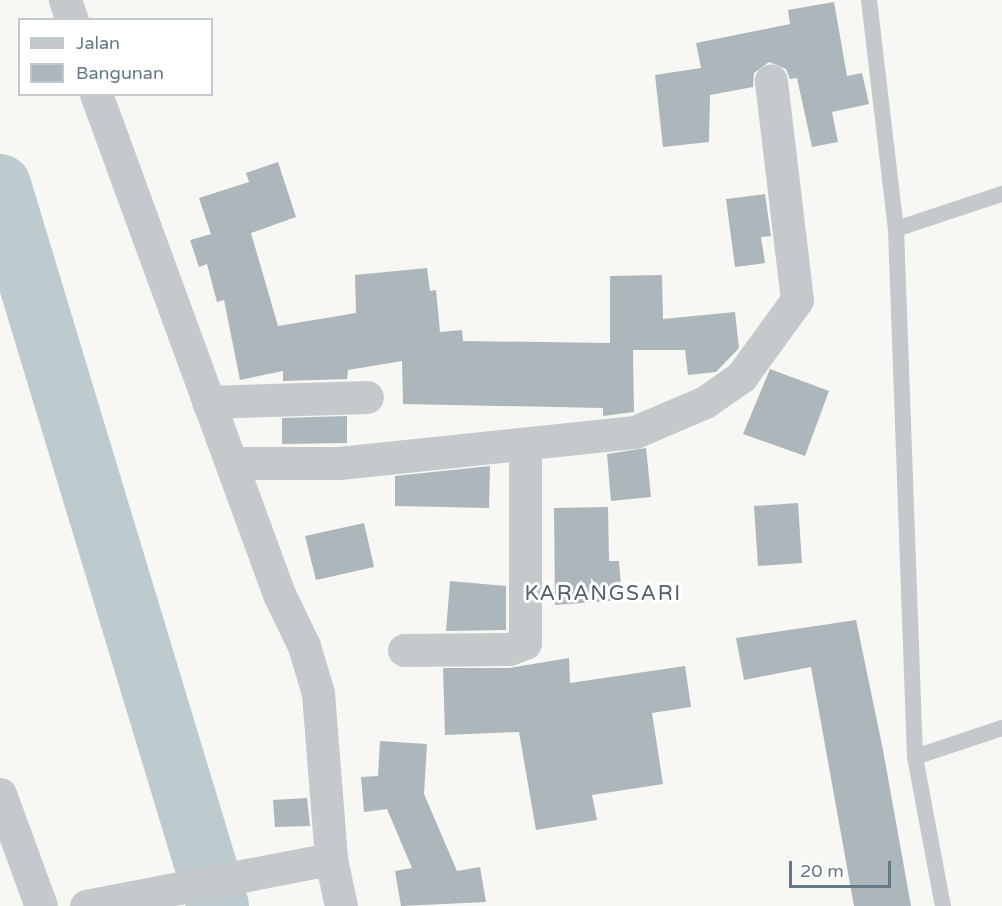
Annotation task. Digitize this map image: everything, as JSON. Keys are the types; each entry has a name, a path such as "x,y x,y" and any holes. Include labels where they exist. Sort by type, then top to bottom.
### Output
{"street":[{"path":"65,0 71,18"},
{"path":"232,463 339,463 525,447 635,432 705,402 741,377 789,315 796,291 771,81"},
{"path":"97,96 208,402 318,693 331,859 341,906"},
{"path":"208,402 367,397"},
{"path":"404,650 509,649 525,643 525,447"},
{"path":"0,794 41,906"},
{"path":"86,906 124,896 271,867 331,859"}],"lane":[{"path":"869,0 896,229 915,757 943,906"},
{"path":"896,229 1002,194"},
{"path":"915,757 1002,728"}],"building":[{"path":"834,2 847,76 862,73 869,104 832,112 838,142 812,147 797,78 790,79 786,69 769,62 754,73 753,87 710,95 709,142 663,147 655,75 701,68 696,43 790,24 788,10"},
{"path":"278,162 296,217 251,233 278,326 356,313 355,275 427,268 430,291 436,290 440,332 462,330 463,341 610,343 610,276 662,275 663,319 735,312 739,348 716,372 688,375 685,350 633,350 634,412 603,416 603,408 403,404 402,361 348,370 347,379 283,381 283,371 240,380 224,300 217,302 207,264 199,267 190,240 211,234 199,198 249,182 246,173"},
{"path":"765,194 771,236 761,237 765,263 735,267 726,199"},
{"path":"770,369 829,391 805,456 743,434"},
{"path":"347,416 347,443 282,444 282,418"},
{"path":"646,448 651,497 611,501 607,454"},
{"path":"490,466 489,508 395,506 395,476"},
{"path":"798,503 802,563 758,566 754,506"},
{"path":"608,507 609,561 619,561 622,600 555,605 554,508"},
{"path":"364,523 374,567 316,580 305,536"},
{"path":"450,581 506,586 506,630 446,631"},
{"path":"856,620 883,750 911,906 854,906 811,667 744,680 736,638"},
{"path":"569,658 570,683 685,666 691,707 652,713 663,784 592,795 597,820 536,830 519,732 445,735 443,668 509,668"},
{"path":"380,741 427,744 424,794 457,871 480,867 486,902 401,906 395,871 412,868 387,809 364,812 361,777 378,776"},
{"path":"307,798 310,826 275,827 273,800"}],"waterway":[{"path":"0,185 218,906"}],"district":[{"name":"KARANGSARI","path":"603,594"}]}
